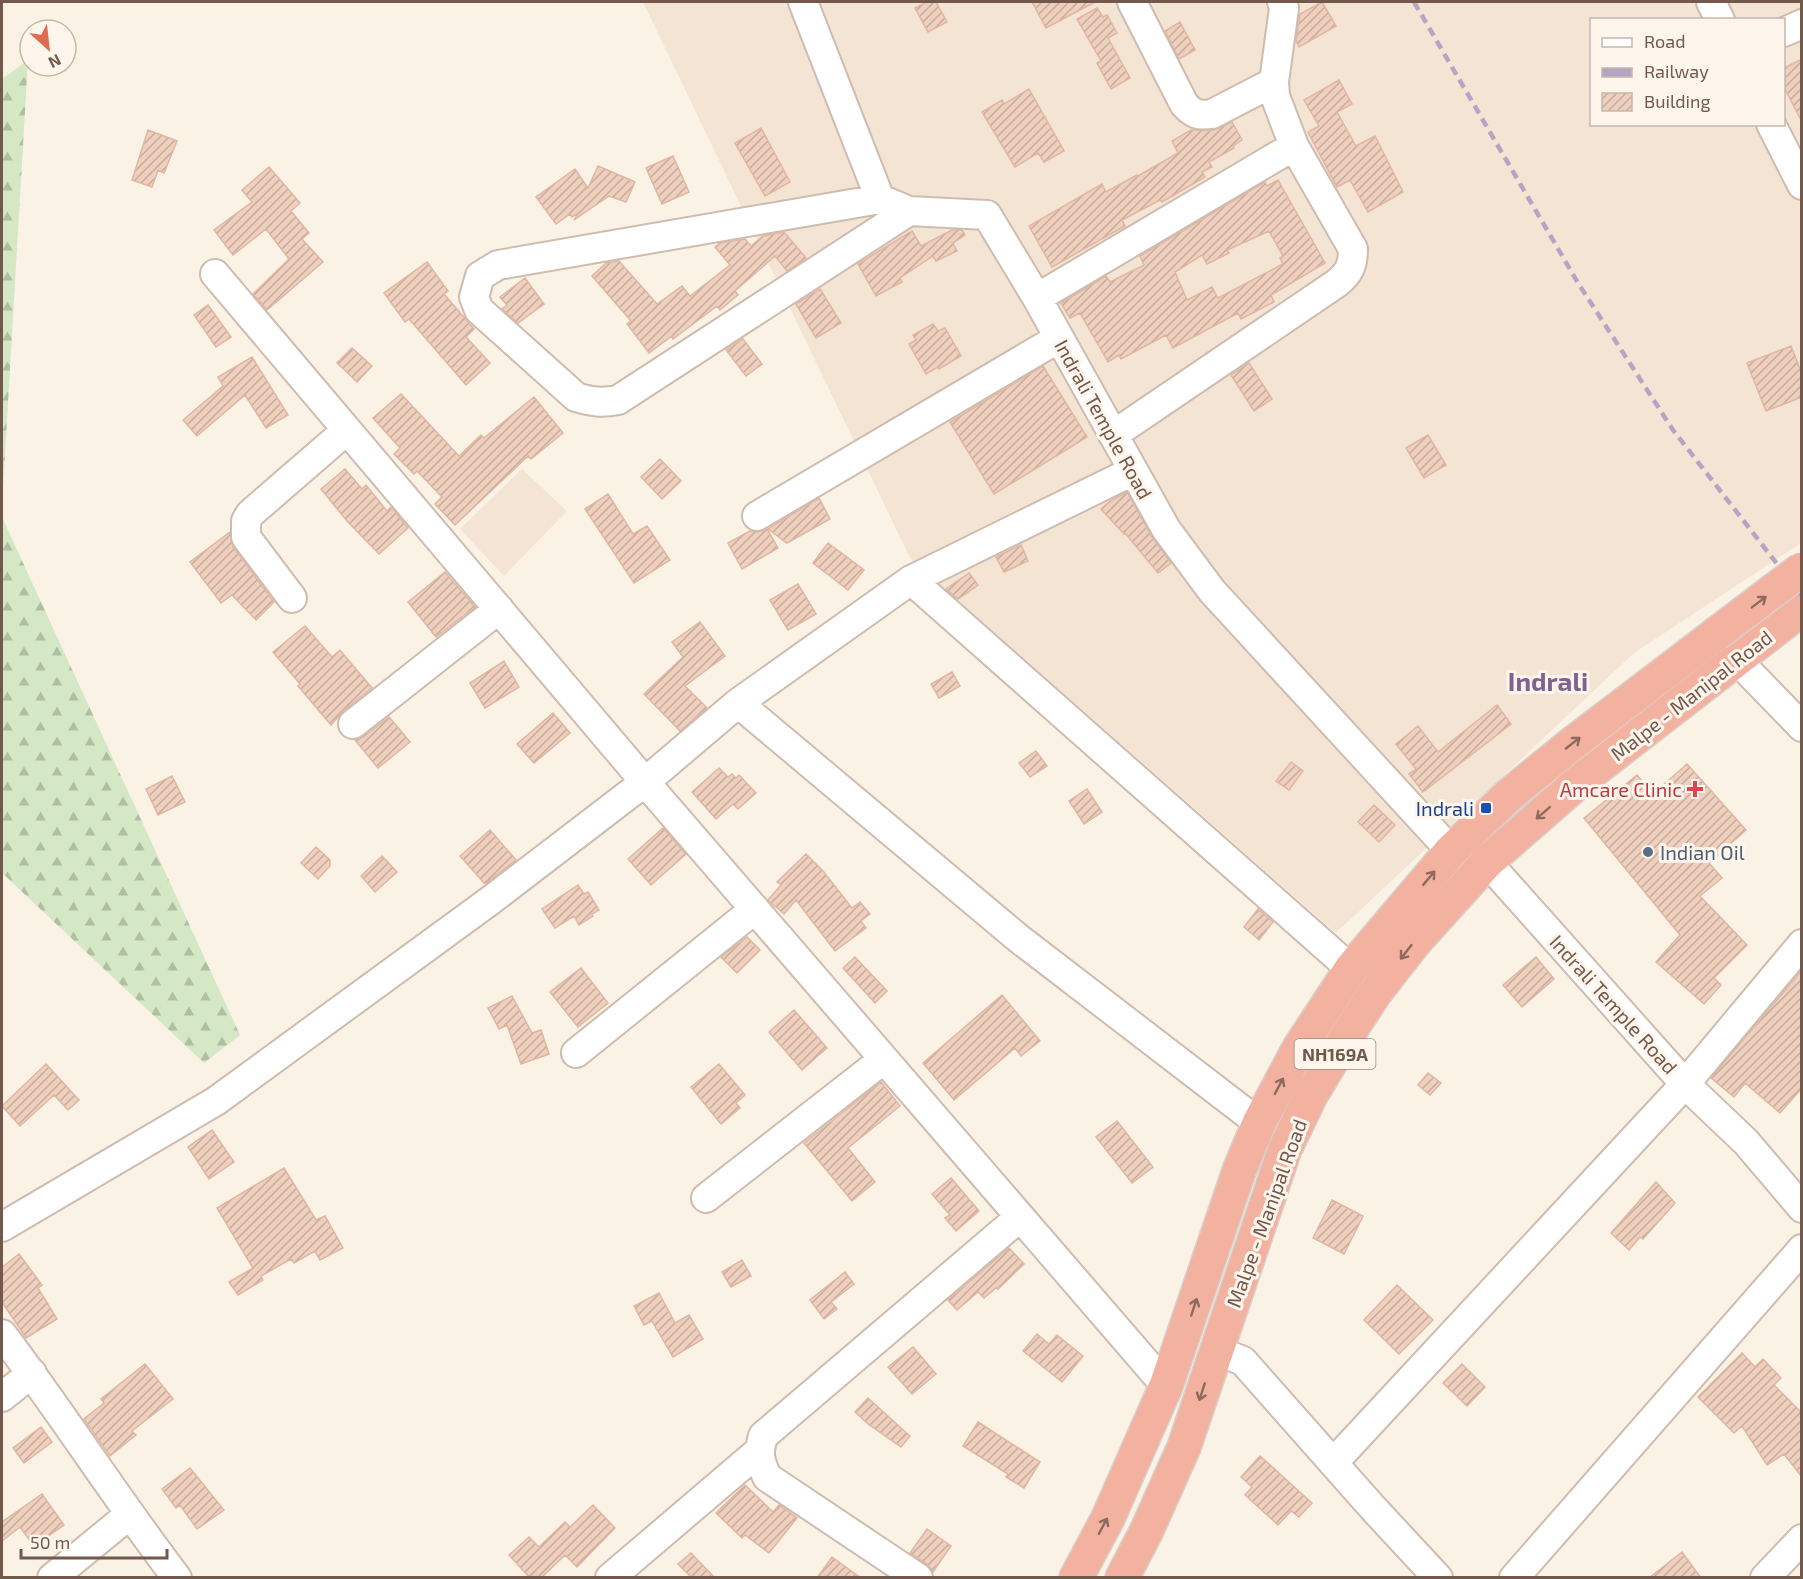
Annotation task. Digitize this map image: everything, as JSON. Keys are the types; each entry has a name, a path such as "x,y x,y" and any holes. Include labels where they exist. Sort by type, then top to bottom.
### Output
{"highway":[{"name":"NH169A","path":"1076,1578 1108,1518 1166,1386 1239,1171 1259,1123 1299,1047 1351,969 1451,851 1509,795 1537,773 1726,646 1802,569"},
{"name":"Malpe - Manipal Road","path":"1122,1578 1146,1532 1184,1447 1285,1149 1311,1095 1375,993 1414,942 1487,862 1576,784 1726,646 1802,609"},
{"path":"1299,1047 1329,1064"}],"street":[{"path":"803,2 880,199 498,265 480,276 474,297 479,310 576,397 592,402 611,401 628,393 909,211"},
{"path":"1132,2 1184,104 1193,114 1202,116 1212,114 1274,82"},
{"path":"1113,435 1349,273 1353,261 1353,249 1294,146 1275,96 1274,82 1284,8 1282,2"},
{"path":"1711,2 1719,18"},
{"path":"1785,32 1802,24"},
{"path":"1772,126 1802,185"},
{"path":"1037,298 1294,146"},
{"name":"Indrali Temple Road","path":"880,199 909,211 987,215 1037,298 1166,529 1212,591 1451,851"},
{"path":"215,274 645,782 1166,1386"},
{"path":"757,516 1059,338"},
{"path":"292,598 246,537 246,521 250,514 347,430"},
{"path":"2,1227 216,1101 491,900 645,782 738,703 911,580 1133,471"},
{"path":"911,580 1351,969"},
{"path":"353,724 499,609"},
{"path":"1726,646 1802,727"},
{"path":"738,703 1018,938 1259,1123"},
{"name":"Indrali Temple Road","path":"1487,862 1685,1084 1746,1142 1802,1208"},
{"path":"576,1053 755,909"},
{"path":"1333,1463 1685,1084 1802,944"},
{"path":"706,1198 884,1059"},
{"path":"918,1578 767,1477 759,1451 764,1436 1020,1217"},
{"path":"1514,1578 1802,1250"},
{"path":"2,1334 32,1373 129,1515 177,1578"},
{"path":"1216,1350 1243,1361 1438,1578"},
{"path":"2,1397 32,1373"},
{"path":"610,1578 759,1451"},
{"path":"52,1578 129,1515"},
{"path":"1765,1578 1802,1539"}],"shaded area":[{"path":"643,2 1801,2 1801,543 1634,653 1336,933 910,558"},
{"path":"522,469 567,511 504,576 460,529"}],"green space":[{"path":"18,67 18,78 27,78 2,506 2,79"},
{"path":"2,517 240,1035 204,1063 2,873"}],"building":[{"path":"927,2 936,2 947,22 928,32 915,8"},
{"path":"1032,2 1095,2 1046,28"},
{"path":"1322,2 1336,26 1299,47 1296,41 1300,14"},
{"path":"1097,8 1103,17 1107,15 1117,33 1108,38 1130,78 1111,89 1097,63 1101,61 1077,19"},
{"path":"1180,22 1195,50 1179,59 1165,31"},
{"path":"1802,59 1802,122 1785,89 1785,68"},
{"path":"1339,80 1352,104 1337,112 1356,146 1375,136 1403,192 1368,212 1350,180 1337,187 1308,132 1319,126 1304,100"},
{"path":"1029,89 1064,151 1044,162 1038,153 1015,167 982,112 1002,100 1004,104"},
{"path":"1232,122 1242,140 1233,146 1234,148 1209,162 1212,167 1202,172 1205,177 1162,202 1160,200 1122,220 1125,226 1052,267 1029,226 1102,184 1106,192 1178,153 1172,141 1191,130 1214,130"},
{"path":"761,128 790,182 765,196 735,143"},
{"path":"148,130 177,141 164,173 158,170 152,187 132,180"},
{"path":"673,156 689,192 662,204 646,168"},
{"path":"598,166 635,182 626,202 609,196 574,220 578,213 572,217 570,214 556,224 536,197 575,169 588,188"},
{"path":"269,167 300,203 291,211 309,233 302,239 323,262 267,310 253,294 289,259 266,229 233,255 214,230 252,202 242,190"},
{"path":"1278,180 1325,263 1271,295 1274,302 1241,319 1238,313 1173,348 1166,335 1121,359 1119,355 1108,362 1080,313 1070,318 1061,303 1106,276 1110,282 1144,265 1140,256 1265,182 1267,186","holes":["1269,231 1283,256 1280,258 1283,264 1218,298 1212,287 1187,300 1175,272 1202,255 1207,264 1229,253 1227,250"]},
{"path":"952,230 962,230 965,235 953,243 957,251 936,261 933,256 900,278 902,282 876,296 858,264 912,231 921,246"},
{"path":"784,232 806,258 787,271 775,256 735,291 738,295 720,310 717,306 673,339 672,336 649,353 627,324 631,321 592,276 606,263 619,261 657,304 682,286 690,296 730,265 715,247 720,243 745,239 751,246 763,236"},
{"path":"427,262 448,291 444,294 474,329 466,337 490,363 466,385 409,319 405,322 384,293"},
{"path":"525,278 544,304 518,323 502,309 507,305 500,297"},
{"path":"820,289 841,323 816,338 796,304"},
{"path":"208,305 231,337 216,347 194,315"},
{"path":"933,324 938,331 945,328 961,356 926,374 909,344 916,340 913,335"},
{"path":"743,339 762,364 746,376 726,350"},
{"path":"1791,346 1802,374 1802,397 1766,411 1747,363"},
{"path":"352,348 372,366 357,382 337,363"},
{"path":"252,357 288,415 266,428 245,395 197,436 183,420 223,386 218,377"},
{"path":"1249,363 1272,399 1254,411 1231,375"},
{"path":"1043,366 1087,437 994,494 950,422"},
{"path":"401,394 459,456 481,435 484,438 534,397 563,433 531,459 528,456 455,525 435,504 442,497 417,471 414,474 394,454 400,448 373,418"},
{"path":"1428,435 1446,465 1424,478 1406,448"},
{"path":"660,459 681,481 662,499 641,477"},
{"path":"345,469 362,489 366,485 387,511 391,507 408,528 379,554 347,521 321,489"},
{"path":"1127,492 1152,537 1171,563 1158,573 1125,533 1101,509"},
{"path":"608,494 633,534 647,526 670,560 634,583 585,509"},
{"path":"819,498 830,519 787,543 768,529"},
{"path":"767,529 778,548 742,569 728,543 750,531 758,532"},
{"path":"230,532 233,547 274,602 256,620 232,595 221,603 190,562"},
{"path":"828,543 864,570 848,590 813,563"},
{"path":"1021,545 1028,561 1004,572 996,557"},
{"path":"445,572 475,607 436,637 408,602"},
{"path":"969,573 978,585 958,599 946,589"},
{"path":"798,584 816,614 788,630 770,600"},
{"path":"700,622 725,656 685,686 707,708 680,731 644,694 683,657 672,642"},
{"path":"305,626 332,657 340,650 372,688 343,711 331,725 273,652"},
{"path":"504,661 519,687 485,708 470,683"},
{"path":"952,672 960,686 939,698 931,684"},
{"path":"1497,705 1511,724 1423,792 1409,774 1416,769 1396,744 1418,726 1438,752"},
{"path":"553,713 570,733 534,763 517,744"},
{"path":"389,717 410,742 378,768 355,740 363,737"},
{"path":"1036,751 1047,766 1030,777 1019,763"},
{"path":"1291,762 1303,771 1289,790 1276,781"},
{"path":"1687,764 1746,830 1709,863 1722,878 1700,896 1747,945 1714,978 1721,985 1704,1004 1656,962 1680,935 1584,818 1637,775 1653,794"},
{"path":"719,768 728,777 732,774 736,778 739,775 756,793 738,809 733,804 716,819 692,792"},
{"path":"172,776 185,802 158,815 146,789"},
{"path":"1087,789 1102,812 1084,824 1069,801"},
{"path":"1374,805 1395,825 1379,842 1358,822"},
{"path":"663,828 686,854 651,885 628,859"},
{"path":"490,830 516,860 485,884 460,856"},
{"path":"316,847 330,860 330,866 318,879 301,863"},
{"path":"806,854 823,871 852,908 860,902 870,914 861,921 866,928 835,951 796,900 784,914 768,900 781,885 777,882"},
{"path":"382,856 397,872 375,892 361,876"},
{"path":"578,885 584,894 588,892 599,910 579,925 574,916 555,928 542,909"},
{"path":"1258,909 1273,922 1259,940 1244,927"},
{"path":"747,937 760,950 737,973 721,957"},
{"path":"855,957 887,991 875,1003 843,968"},
{"path":"1536,957 1554,979 1522,1007 1503,985"},
{"path":"581,968 608,1003 578,1027 550,992"},
{"path":"1802,970 1802,1088 1780,1113 1745,1083 1734,1097 1711,1078"},
{"path":"1002,995 1040,1041 1021,1056 1015,1048 954,1100 923,1063"},
{"path":"512,996 532,1033 541,1030 549,1054 521,1064 507,1025 499,1029 488,1008"},
{"path":"794,1010 827,1048 802,1070 769,1032"},
{"path":"46,1064 79,1100 68,1110 54,1095 20,1126 2,1106"},
{"path":"719,1064 745,1095 736,1103 740,1108 721,1124 691,1087"},
{"path":"1428,1073 1441,1083 1430,1095 1418,1085"},
{"path":"881,1082 900,1106 848,1148 875,1182 852,1201 804,1143"},
{"path":"1117,1121 1153,1167 1132,1183 1096,1137"},
{"path":"212,1130 234,1162 209,1179 188,1147"},
{"path":"284,1168 316,1220 325,1216 343,1248 320,1260 315,1251 294,1263 291,1259 261,1276 263,1280 238,1295 229,1282 253,1268 217,1208"},
{"path":"951,1178 979,1211 956,1231 945,1218 950,1215 932,1194"},
{"path":"1656,1182 1675,1203 1643,1239 1640,1237 1629,1250 1611,1233"},
{"path":"1332,1200 1363,1216 1344,1254 1313,1238"},
{"path":"1009,1248 1024,1264 998,1289 996,1288 984,1298 978,1292 957,1310 948,1300"},
{"path":"19,1254 42,1285 38,1288 57,1319 26,1338 2,1302 2,1267"},
{"path":"742,1260 751,1276 731,1287 722,1272"},
{"path":"845,1272 854,1284 831,1302 837,1309 824,1319 810,1300"},
{"path":"1397,1285 1433,1320 1399,1354 1364,1320"},
{"path":"659,1293 675,1323 689,1315 703,1339 673,1357 652,1321 644,1325 634,1306"},
{"path":"1037,1334 1049,1344 1057,1335 1083,1356 1062,1382 1023,1351"},
{"path":"913,1347 936,1374 912,1394 888,1367"},
{"path":"1742,1353 1755,1367 1763,1359 1781,1378 1774,1385 1802,1413 1802,1477 1784,1454 1767,1465 1742,1426 1734,1433 1698,1397"},
{"path":"145,1364 173,1399 132,1431 136,1435 110,1456 84,1419 104,1403 101,1399"},
{"path":"1462,1364 1485,1387 1467,1406 1443,1383"},
{"path":"868,1398 910,1436 901,1447 855,1412"},
{"path":"978,1422 1040,1462 1024,1488 1006,1477 1008,1474 963,1446"},
{"path":"41,1427 52,1442 24,1463 13,1448"},
{"path":"1260,1456 1312,1503 1299,1517 1291,1511 1278,1525 1245,1495 1252,1487 1241,1477"},
{"path":"190,1468 224,1510 197,1529 180,1505 176,1508 162,1489"},
{"path":"745,1485 773,1512 779,1505 797,1518 769,1553 745,1535 742,1538 716,1513"},
{"path":"42,1494 64,1525 34,1546 20,1527 2,1541 2,1522"},
{"path":"593,1505 615,1528 577,1567 565,1555 541,1578 530,1578 509,1555 529,1537 539,1547 565,1522 570,1527"},
{"path":"927,1529 951,1546 933,1572 927,1564 910,1553"},
{"path":"1682,1552 1701,1578 1649,1578"},
{"path":"691,1553 715,1578 692,1578 678,1564"},
{"path":"832,1557 861,1578 817,1578"}],"railway":[{"path":"1414,2 1578,283 1673,430 1802,596"}],"place":[{"name":"Amcare Clinic","path":"1695,789"},
{"name":"Indrali","path":"1486,808"},
{"name":"Indian Oil","path":"1648,852"}],"district":[{"name":"Indrali","path":"1548,680"}]}
